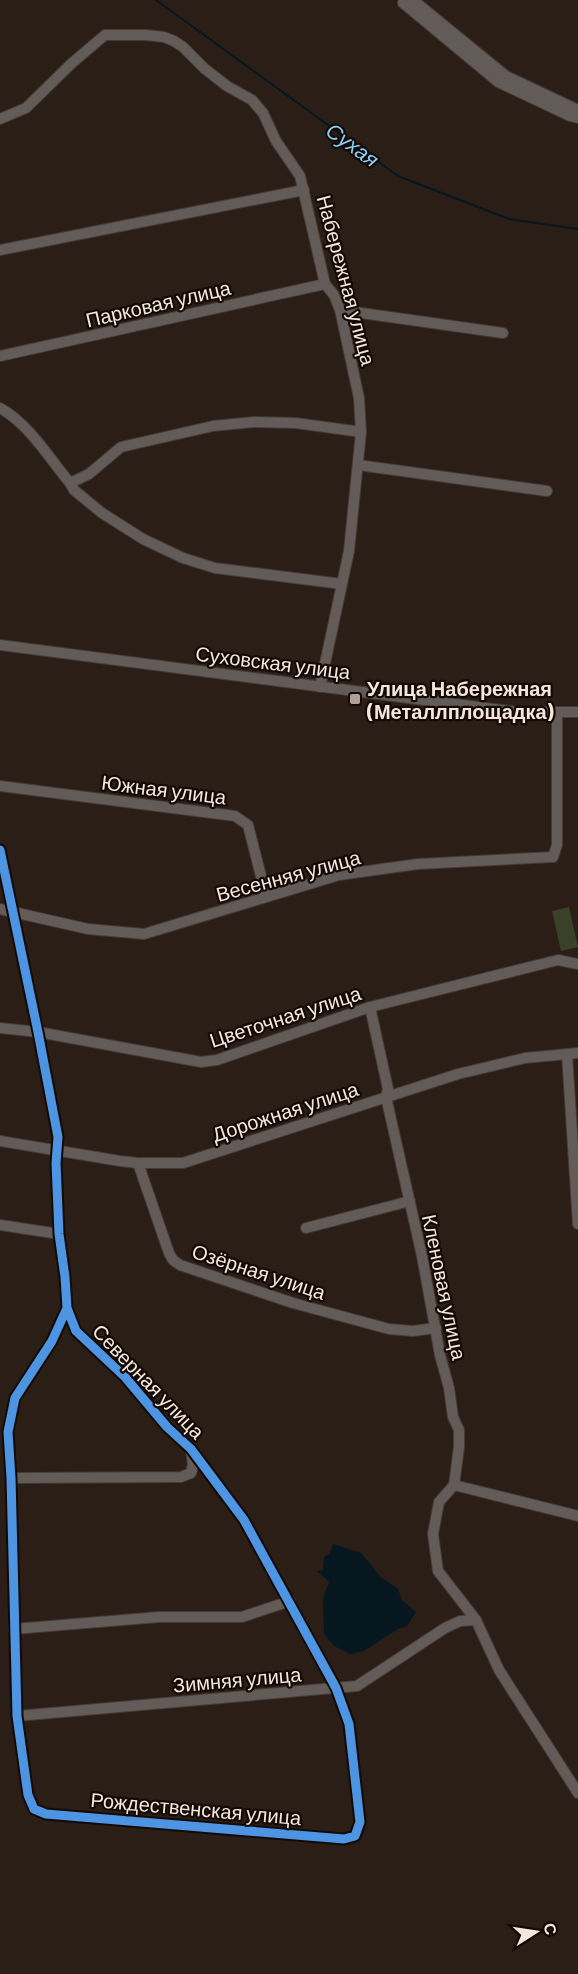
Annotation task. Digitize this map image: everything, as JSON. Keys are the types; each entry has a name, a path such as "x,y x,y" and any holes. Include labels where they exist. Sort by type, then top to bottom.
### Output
{"street":[{"path":"408,1 506,76 578,110"},
{"path":"408,1 498,82 578,118"},
{"name":"Набережная улица","path":"0,119 26,108 72,63 105,35 129,33 164,37 174,41 227,86 252,100 263,113 276,141 300,176 325,284 334,295 339,310 359,398 361,432 349,551 320,687"},
{"path":"0,250 304,190"},
{"name":"Парковая улица","path":"0,356 325,284"},
{"path":"339,310 503,333"},
{"path":"0,408 8,412 31,434 74,490 102,513 143,539 183,558 215,567 342,584"},
{"path":"70,483 89,474 121,447 213,426 254,422 296,423 361,432"},
{"path":"358,465 547,491"},
{"name":"Суховская улица","path":"0,645 517,712 578,712"},
{"name":"Весенняя улица","path":"0,909 88,929 144,934 339,875 407,866 553,857 557,846 557,712"},
{"name":"Южная улица","path":"0,786 235,816 248,825 266,896"},
{"name":"Северная улица","path":"0,850 58,1137 59,1234 68,1308 76,1332 125,1377 167,1427 191,1449 244,1520 290,1601 336,1688 349,1724 360,1822 355,1836"},
{"name":"Цветочная улица","path":"0,1028 38,1032 201,1062 217,1060 370,1007 558,960 578,964"},
{"name":"Кленовая улица","path":"370,1007 388,1089 386,1097 410,1201 453,1417 459,1430 454,1485 440,1502 433,1534 438,1571 477,1620 499,1670 578,1793"},
{"path":"572,1053 578,1224"},
{"name":"Дорожная улица","path":"0,1141 138,1163 183,1163 458,1074 525,1058 572,1053"},
{"name":"Озёрная улица","path":"138,1163 169,1253 180,1265 293,1303 389,1329 413,1331 436,1328"},
{"path":"306,1228 410,1201"},
{"path":"0,1226 59,1234"},
{"path":"17,1716 8,1432 15,1398 52,1341 68,1308"},
{"path":"11,1478 181,1477 191,1473 194,1466 191,1449"},
{"path":"454,1485 578,1516"},
{"path":"14,1629 159,1617 242,1617 290,1601"},
{"name":"Зимняя улица","path":"17,1716 357,1686 445,1628 460,1621 477,1620"},
{"name":"Рождественская улица","path":"17,1716 28,1795 34,1809 46,1814 344,1839 355,1836"}],"green space":[{"path":"569,907 578,947 561,951 552,911"}],"water":[{"path":"333,1544 361,1553 381,1577 398,1589 402,1600 416,1612 407,1626 398,1629 364,1651 350,1654 334,1646 324,1634 323,1599 329,1582 317,1571 323,1570 324,1557 330,1554"}],"waterway":[{"name":"Сухая","path":"156,0 398,176 509,219 578,229"}],"cycle path":[{"path":"0,850 58,1137 56,1163 59,1234 67,1308 76,1331 125,1377 167,1427 191,1449 244,1520 336,1688 349,1724 360,1822 355,1836 344,1839 46,1814 34,1809 28,1795 17,1716 8,1432 15,1398 52,1341 67,1308"}],"place":[{"name":"Улица Набережная (Металлплощадка)","path":"355,699"}]}
